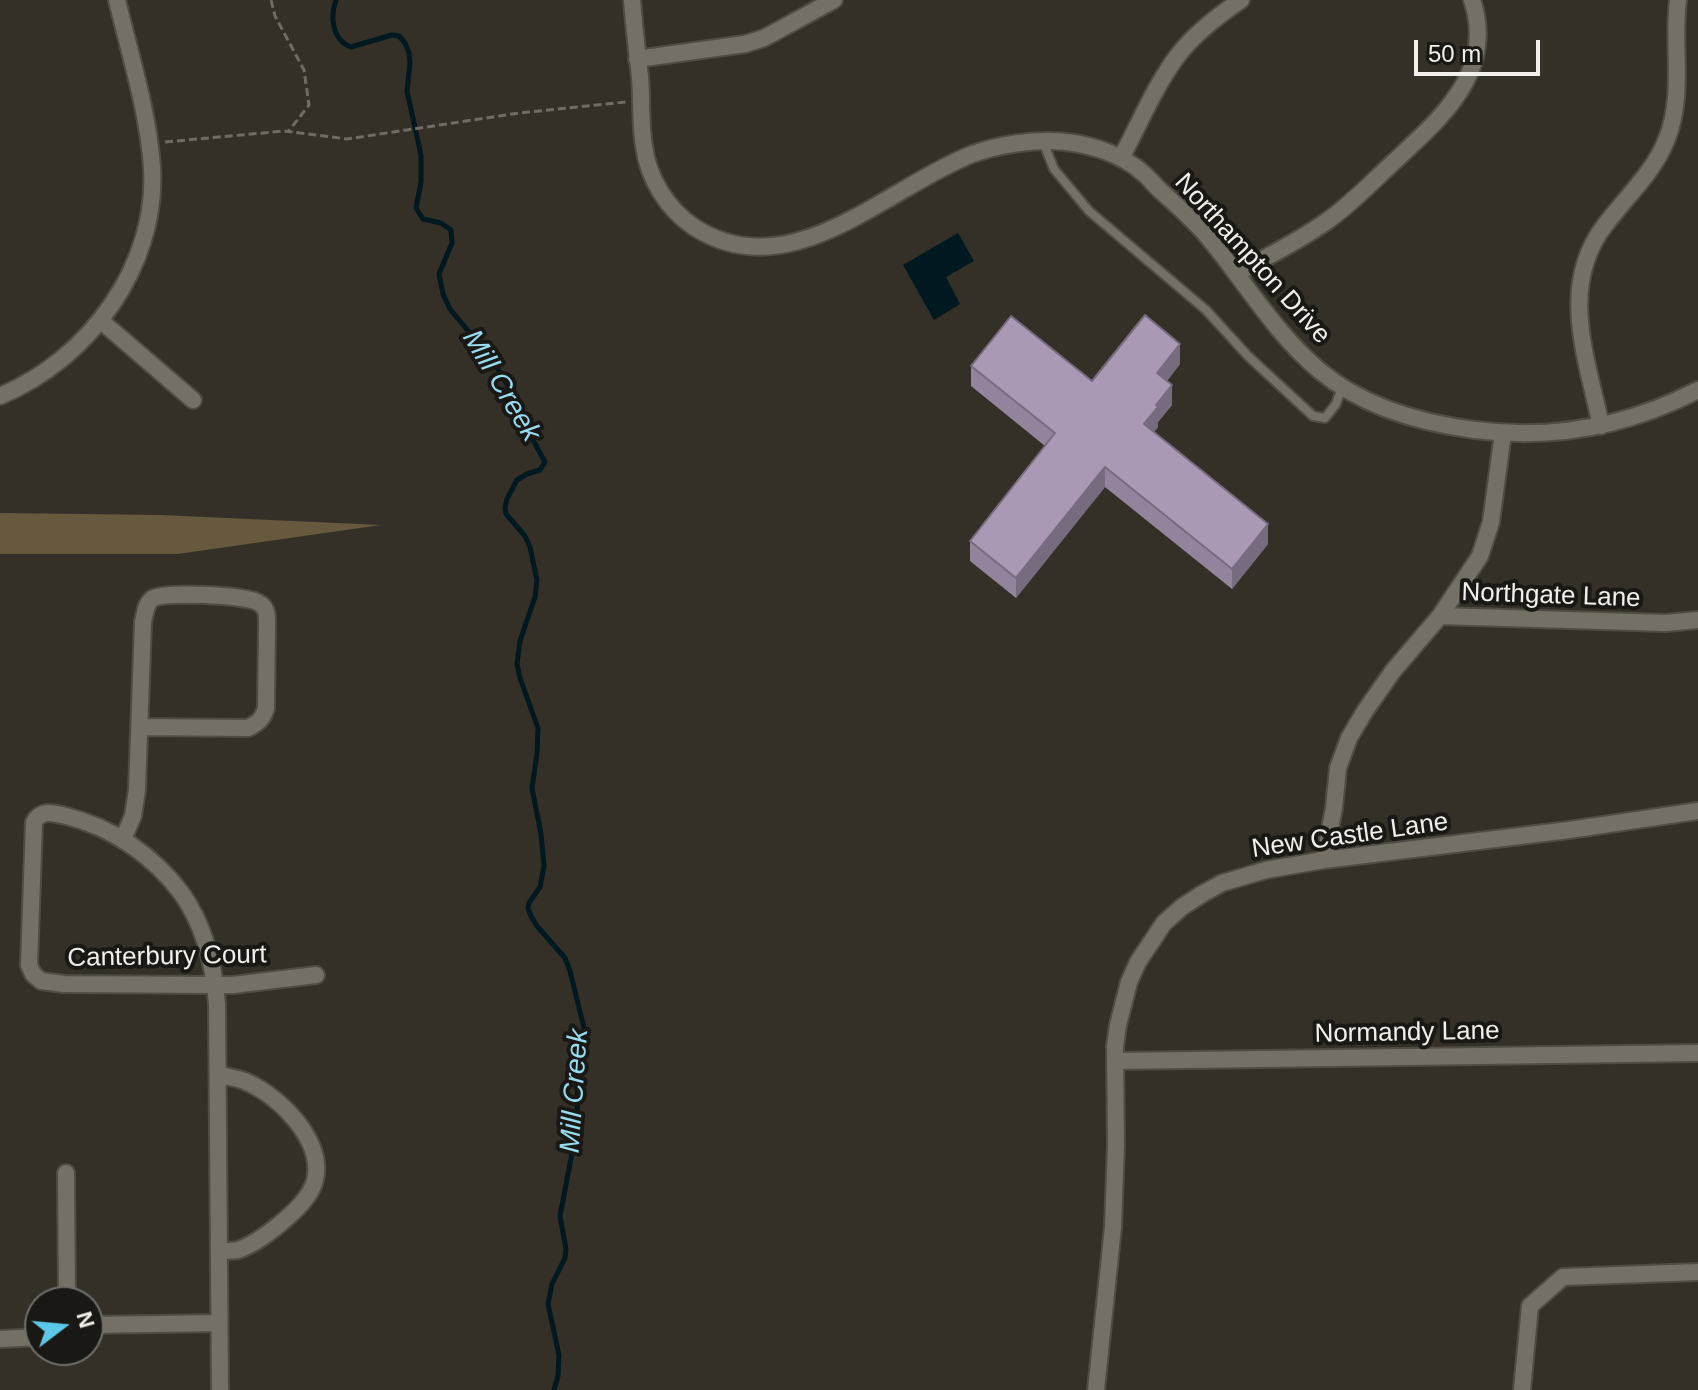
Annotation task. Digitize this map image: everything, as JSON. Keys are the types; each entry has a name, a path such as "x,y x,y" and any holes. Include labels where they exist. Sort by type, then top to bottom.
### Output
{"street":[{"path":"0,396 40,376 81,343 114,303 127,280 146,227 151,199 149,144 117,0"},
{"name":"Northampton Drive","path":"632,0 643,146 650,170 675,212 716,239 764,247 788,244 837,227 971,154 995,148 1065,142 1088,146 1121,158 1144,174 1210,239 1261,307 1303,355 1321,372 1364,398 1410,416 1461,428 1540,433 1601,426 1647,413 1698,390"},
{"path":"637,59 745,44 764,38 834,0"},
{"path":"1121,158 1154,93 1181,51 1219,15 1241,0"},
{"path":"1237,273 1315,230 1344,209 1442,113 1471,71 1479,38 1472,0"},
{"path":"1601,426 1580,329 1579,286 1592,243 1651,169 1667,140 1677,76 1678,0"},
{"path":"100,320 193,400"},
{"path":"1440,616 1480,556 1487,539 1503,433"},
{"path":"141,727 248,728 258,724 266,708 267,613 263,605 243,599 175,594 161,595 146,606 136,803 123,839 153,863 182,894 208,950 216,985 220,1390"},
{"name":"Northgate Lane","path":"1324,860 1338,768 1349,738 1393,671 1440,616 1666,623 1698,620"},
{"name":"New Castle Lane","path":"1096,1390 1113,1227 1118,1025 1129,982 1138,962 1164,923 1182,907 1222,883 1266,870 1698,811"},
{"name":"Canterbury Court","path":"123,839 80,819 38,814 34,822 29,965 41,981 233,985 316,975"},
{"name":"Normandy Lane","path":"1116,1061 1698,1053"},
{"path":"218,1075 240,1079 275,1100 304,1131 316,1165 315,1183 288,1217 255,1242 238,1250 220,1251"},
{"path":"66,1173 67,1286"},
{"path":"1522,1390 1530,1306 1563,1277 1698,1272"},
{"path":"104,1325 219,1323"},
{"path":"0,1339 24,1338"}],"lane":[{"path":"1043,142 1054,169 1089,211 1206,310 1248,356 1313,416 1325,418 1336,404 1343,386"}],"path":[{"path":"271,0 275,16 304,70 309,105 288,132"},
{"path":"149,144 288,132 347,139 519,113 641,100"}],"shaded area":[{"path":"0,513 161,515 381,525 178,554 0,554"}],"water":[{"path":"958,233 974,261 946,277 960,304 934,320 903,265"}],"building":[{"path":"1145,315 1180,344 1157,373 1172,385 1144,424 1268,524 1232,569 1105,467 1016,578 970,541 1055,433 971,366 1011,316 1092,381"}],"waterway":[{"name":"Mill Creek","path":"336,0 334,27 345,44 351,47 392,35 399,36 405,43 410,63 407,91 421,155 421,182 416,208 423,219 441,223 451,230 452,243 439,274 443,294 450,309 493,361 520,406 545,462 540,470 517,480 505,507 506,514 525,536 530,547 537,580 535,597 520,641 517,664 538,728 532,788 544,866 540,887 528,908 537,926 565,958 584,1028 578,1064 577,1127 560,1216 565,1258 552,1284 548,1304 559,1355 554,1390"}]}
